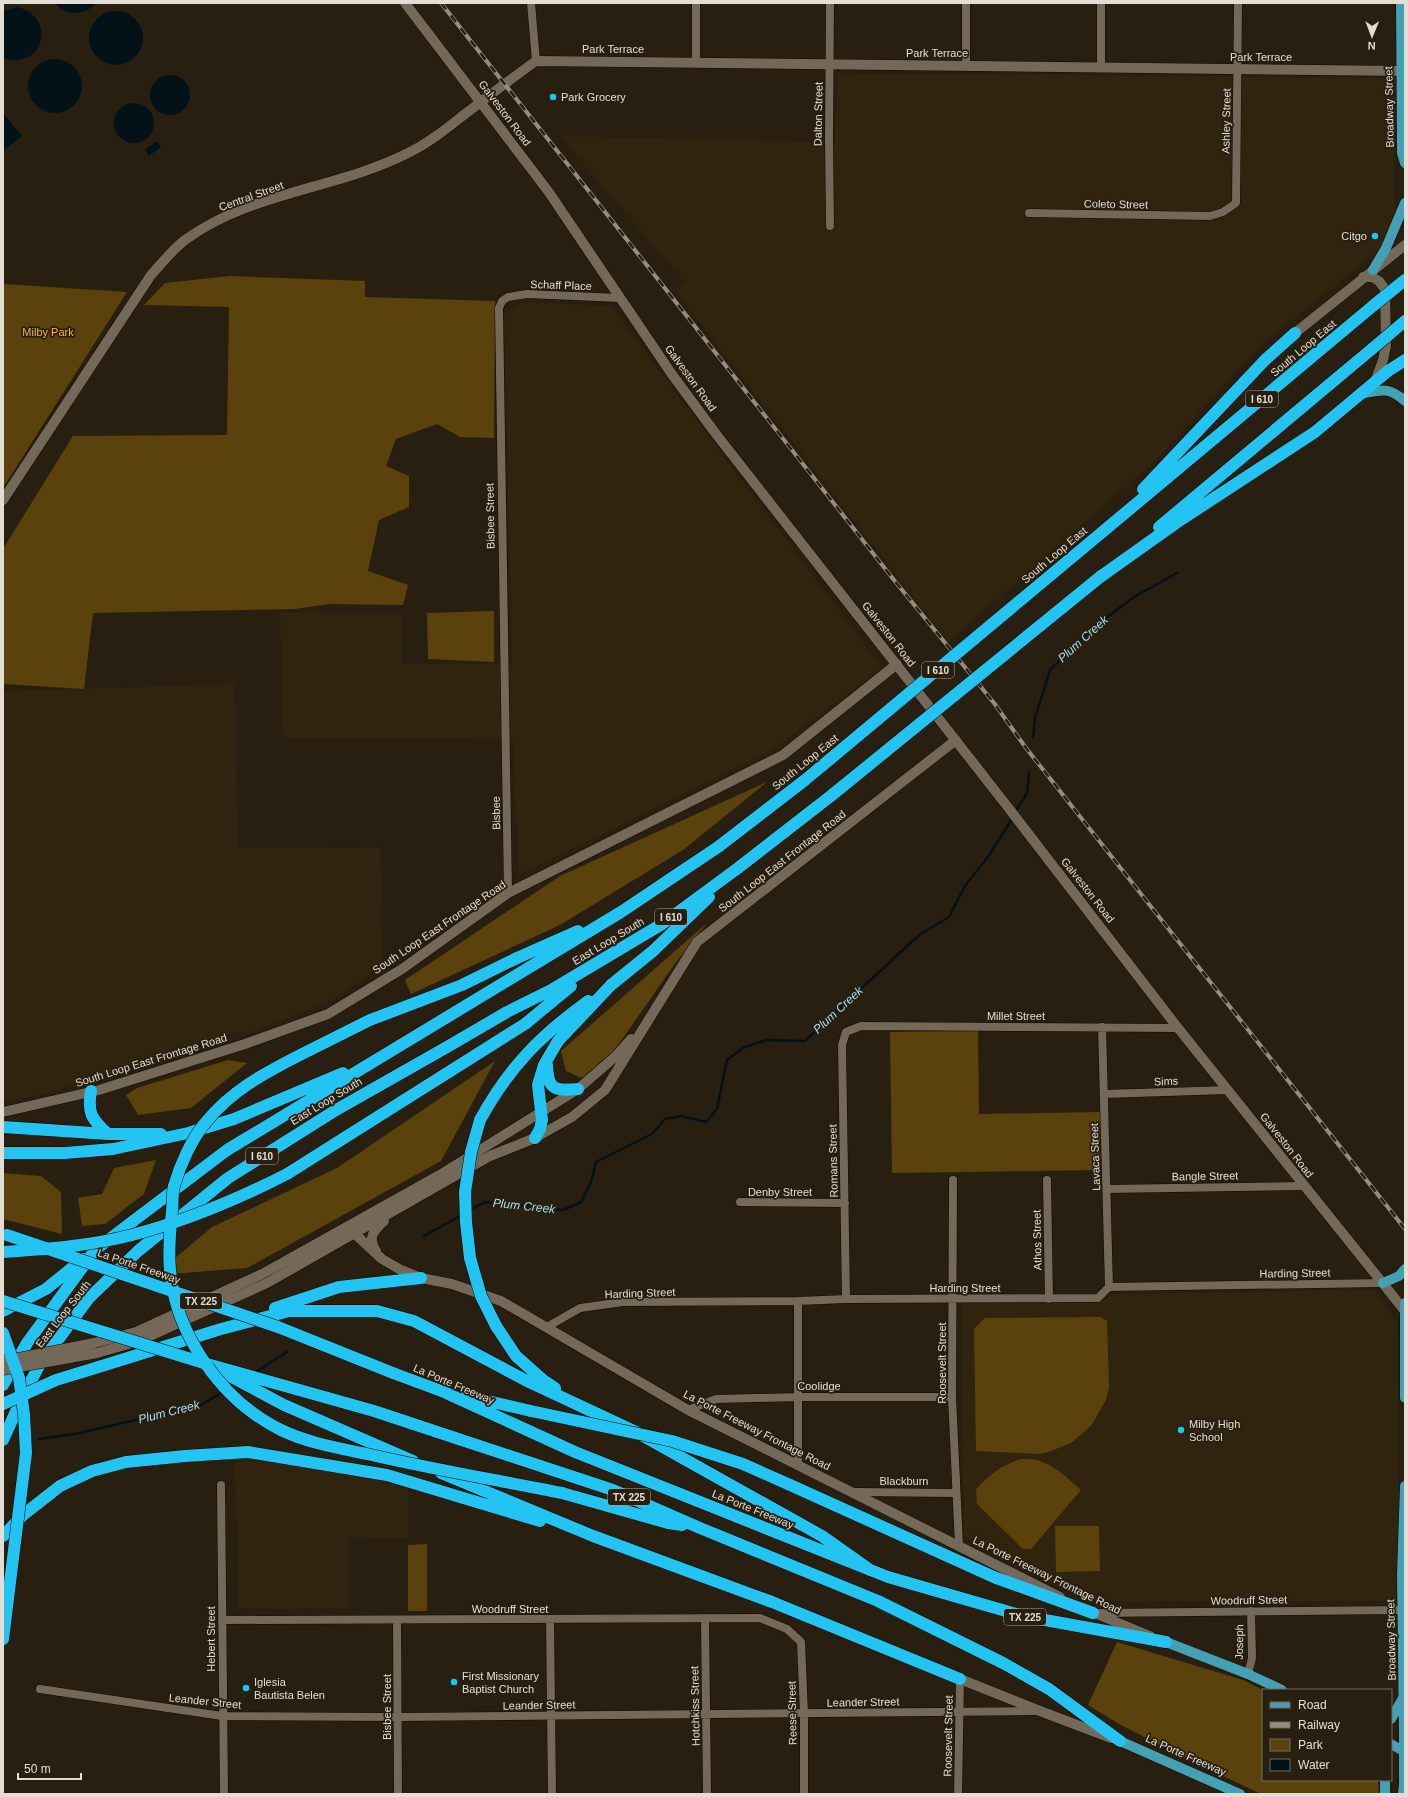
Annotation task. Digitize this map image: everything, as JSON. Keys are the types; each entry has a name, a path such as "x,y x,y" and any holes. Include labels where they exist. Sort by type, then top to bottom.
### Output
{"highway":[{"name":"South Loop East","path":"718,847 805,780 1070,559 1148,489 1405,280"},
{"name":"I 610","path":"738,868 832,795 1100,577 1174,520 1405,321"},
{"path":"1148,489 1265,360 1295,332"},
{"path":"1174,520 1315,432 1388,371 1405,360"},
{"name":"East Loop South","path":"3,1385 27,1343 95,1250 227,1150 621,912 718,847"},
{"path":"586,1408 543,1380 516,1356 496,1326 481,1296 470,1258 466,1222 465,1192 471,1152 480,1120 496,1092 526,1053 563,1019 610,985 658,946 738,868"},
{"name":"East Loop South","path":"3,1440 25,1391 40,1364 90,1298 138,1251 228,1178 336,1110 507,1012 554,989 600,962 662,924 738,868"},
{"path":"621,912 517,958 462,986 370,1020 264,1073 240,1088 214,1112 194,1138 174,1186 168,1238 170,1271 176,1302 185,1329 200,1354 231,1394 244,1406 280,1429 309,1441 380,1457 562,1493 668,1523 700,1528"},
{"path":"3,1252 66,1248 132,1235 203,1212 254,1191 287,1174 525,1024 600,962"},
{"path":"535,1138 540,1129 542,1120 538,1086 546,1061 558,1041 610,985"},
{"path":"3,1153 65,1153 113,1148 188,1133 234,1119 383,1056"},
{"path":"546,1061 548,1080 550,1084 563,1090 578,1089"},
{"path":"91,1092 89,1109 91,1116 108,1134"},
{"path":"3,1127 108,1134 188,1133"},
{"name":"La Porte Freeway","path":"3,1234 278,1327 444,1392 575,1452 888,1577 1023,1616 1166,1642"},
{"path":"3,1311 46,1289 95,1250"},
{"path":"221,1329 281,1305 339,1287 420,1278"},
{"name":"TX 225","path":"3,1301 207,1364 374,1410 614,1490 700,1528 878,1601 1003,1662 1049,1690 1120,1741"},
{"path":"3,1404 56,1380 221,1329 290,1311 377,1311 414,1321 525,1380 636,1432 822,1536 870,1570"},
{"path":"3,1333 19,1378 24,1414 26,1452 3,1639"},
{"path":"207,1364 284,1405 593,1536 772,1602 960,1679"},
{"path":"444,1392 672,1442 743,1464 996,1578 1093,1613"},
{"path":"3,1536 23,1515 60,1486 92,1471 126,1462 248,1452 387,1475 593,1536"}],"main road":[{"name":"Galveston Road","path":"405,3 548,190 620,298 716,434 897,664 1178,1028 1383,1283 1400,1297 1405,1311"},
{"name":"Broadway Street","path":"1401,3 1403,70 1402,153 1405,163"},
{"path":"481,102 536,61"},
{"name":"Park Terrace","path":"536,61 1403,70"},
{"name":"Central Street","path":"3,500 151,275 185,241 219,220 242,210 380,165 408,153 432,139 481,102"},
{"path":"1373,270 1386,248 1405,203"},
{"path":"1295,332 1405,245"},
{"path":"1363,278 1372,277 1379,280 1385,289 1386,346 1383,360 1375,382"},
{"path":"1360,394 1377,390 1390,390 1405,401"},
{"name":"South Loop East Frontage Road","path":"3,1112 91,1092 245,1044 328,1014 402,968 508,893 783,755 897,664"},
{"name":"South Loop East Frontage Road","path":"3,1370 95,1348 181,1312 398,1209 490,1156 535,1138 572,1117 605,1090 624,1062 647,1021 697,942 956,740"},
{"name":"South Loop East Frontage Road","path":"353,1230 578,1089 616,1056 647,1021"},
{"path":"382,1259 372,1245 372,1236 376,1228 398,1209"},
{"name":"La Porte Freeway Frontage Road","path":"353,1230 382,1259 420,1278 452,1284 485,1294 501,1301 688,1410 1093,1613 1166,1642"},
{"path":"1383,1283 1399,1276 1405,1269"},
{"path":"1405,1303 1405,1398"},
{"name":"South Loop East Frontage Road","path":"3,1361 95,1348"},
{"name":"Broadway Street","path":"1404,1789 1405,1486"},
{"path":"1166,1642 1248,1674 1280,1689"},
{"path":"960,1679 1120,1741"},
{"path":"1392,1717 1404,1696"},
{"name":"La Porte Freeway","path":"1120,1741 1240,1794"},
{"path":"1392,1745 1404,1751"},
{"path":"1385,1781 1385,1794"}],"street":[{"path":"531,3 536,61"},
{"path":"696,3 696,62"},
{"name":"Dalton Street","path":"830,3 830,226"},
{"path":"966,3 966,65"},
{"path":"1101,3 1101,67"},
{"name":"Ashley Street","path":"1203,216 1210,216 1223,212 1236,203 1238,3"},
{"name":"Coleto Street","path":"1029,213 1203,216"},
{"name":"Schaff Place","path":"502,301 508,297 527,294 620,298"},
{"name":"Bisbee Street","path":"502,301 499,308 498,318 505,732"},
{"name":"Bisbee","path":"505,732 508,893"},
{"name":"Millet Street","path":"853,1029 861,1026 1178,1028"},
{"name":"Lavaca Street","path":"1102,1027 1109,1287"},
{"name":"Romans Street","path":"846,1299 842,1045 846,1032 853,1029"},
{"name":"Sims","path":"1104,1094 1228,1090"},
{"name":"Roosevelt Street","path":"953,1180 952,1397 958,1545"},
{"name":"Athos Street","path":"1047,1180 1049,1299"},
{"name":"Bangle Street","path":"1107,1189 1304,1186"},
{"name":"Denby Street","path":"740,1202 845,1203"},
{"name":"Harding Street","path":"547,1327 580,1308 624,1302 798,1302 846,1299 953,1300 1098,1298 1109,1287 1383,1283"},
{"path":"798,1302 798,1465"},
{"name":"Coolidge","path":"688,1410 716,1399 799,1397 952,1397"},
{"name":"Hebert Street","path":"222,1485 222,1716 224,1794"},
{"name":"Blackburn","path":"854,1492 955,1492"},
{"name":"Woodruff Street","path":"1093,1613 1404,1610"},
{"name":"Joseph","path":"1248,1674 1252,1658 1251,1611"},
{"name":"Hotchkiss Street","path":"705,1618 707,1794"},
{"name":"Woodruff Street","path":"222,1620 760,1618 787,1629 794,1635"},
{"path":"550,1619 552,1794"},
{"name":"Bisbee Street","path":"397,1620 398,1794"},
{"name":"Reese Street","path":"794,1635 801,1642 804,1714 804,1794"},
{"name":"Roosevelt Street","path":"958,1794 960,1679"},
{"name":"Leander Street","path":"40,1689 222,1716 398,1717 1040,1711"}],"shaded area":[{"path":"838,73 1395,78 1395,237 1263,343 1156,460 948,642 674,290 686,283 560,136 834,142"},
{"path":"522,302 611,306 882,668 771,751 519,875 513,739 283,738 280,612 403,613 402,664 512,664 504,313"},
{"path":"235,684 237,848 380,847 382,968 326,1003 242,1036 239,1031 46,1094 3,1102 3,691"},
{"name":"Milby High School","path":"1375,1290 1397,1323 1400,1601 1090,1602 964,1537 961,1302 1100,1302 1111,1294"},
{"path":"235,1460 288,1463 351,1474 408,1488 408,1539 349,1537 349,1608 239,1609"}],"green space":[{"path":"230,276 365,281 365,297 495,301 494,438 460,437 437,424 396,439 386,466 409,476 409,507 379,520 368,571 408,585 403,605 329,604 295,609 93,613 84,689 3,684 3,549 73,436 227,435 229,307 144,305 165,283"},
{"name":"Milby Park","path":"3,284 127,292 3,488"},
{"path":"494,611 494,662 428,659 427,613"},
{"path":"767,782 683,850 560,925 411,994 405,980 560,876"},
{"path":"707,923 674,965 614,1051 582,1078 566,1071 561,1051"},
{"path":"978,1031 979,1114 1100,1112 1100,1170 892,1173 890,1032"},
{"path":"228,1060 247,1063 191,1108 138,1115 126,1095 137,1088"},
{"path":"495,1061 441,1161 247,1268 171,1274 174,1259 212,1227 337,1168"},
{"path":"156,1160 144,1194 105,1224 82,1226 78,1198 102,1194 114,1168"},
{"path":"3,1173 41,1176 61,1192 62,1234 3,1219"},
{"path":"1100,1317 1107,1321 1109,1387 1106,1400 1091,1426 1071,1443 1040,1454 976,1451 974,1329 985,1318"},
{"path":"1021,1459 1038,1461 1054,1468 1081,1490 1031,1549 1023,1549 977,1504 976,1489 996,1471 1014,1461"},
{"path":"1055,1526 1099,1526 1100,1571 1056,1572"},
{"path":"427,1544 427,1611 408,1611 408,1545"},
{"path":"1117,1642 1243,1680 1262,1690 1262,1781 1378,1781 1379,1794 1261,1794 1181,1756 1119,1724 1088,1705"}],"water":[{"path":"55,3 96,3 86,10 76,13 64,10"},
{"path":"17,7 30,13 38,21 41,31 41,41 36,50 28,57 17,60 3,58 3,11"},
{"path":"116,11 126,13 135,19 141,28 143,38 141,48 135,57 126,63 116,65 106,63 97,57 91,48 89,38 91,28 97,19 106,13"},
{"path":"55,59 65,61 74,67 80,76 82,86 80,96 74,105 65,111 55,113 45,111 36,105 30,96 28,86 30,76 36,67 45,61"},
{"path":"174,75 181,78 187,84 190,95 189,103 181,112 174,115 166,115 159,112 151,103 150,91 153,84 162,76"},
{"path":"138,103 145,106 151,112 154,123 153,131 145,140 138,143 130,143 123,140 115,131 114,119 117,112 126,104"},
{"path":"3,113 22,136 3,151"},
{"path":"157,141 161,147 149,156 145,150"}],"waterway":[{"name":"Plum Creek","path":"1033,738 1035,718 1050,670 1093,628 1134,597 1177,573"},
{"name":"Plum Creek","path":"1015,812 1027,793 1029,772"},
{"name":"Plum Creek","path":"469,1210 485,1202 563,1210 581,1202 591,1182 596,1162 652,1134 665,1119 681,1116 706,1122 717,1109 727,1060 743,1048 766,1040 805,1041 919,935 949,917 965,886 990,854 1013,817"},
{"name":"Plum Creek","path":"424,1236 462,1215"},
{"name":"Plum Creek","path":"254,1373 287,1352"},
{"name":"Plum Creek","path":"38,1439 75,1434 201,1405 224,1391"}],"railway":[{"path":"441,3 894,580 994,703 1026,748 1405,1229"}],"place":[{"name":"Park Grocery","path":"553,97"},
{"name":"Citgo","path":"1375,236"},
{"name":"Milby High School","path":"1181,1430"},
{"name":"First Missionary Baptist Church","path":"454,1682"},
{"name":"Iglesia Bautista Belen","path":"246,1688"}]}
